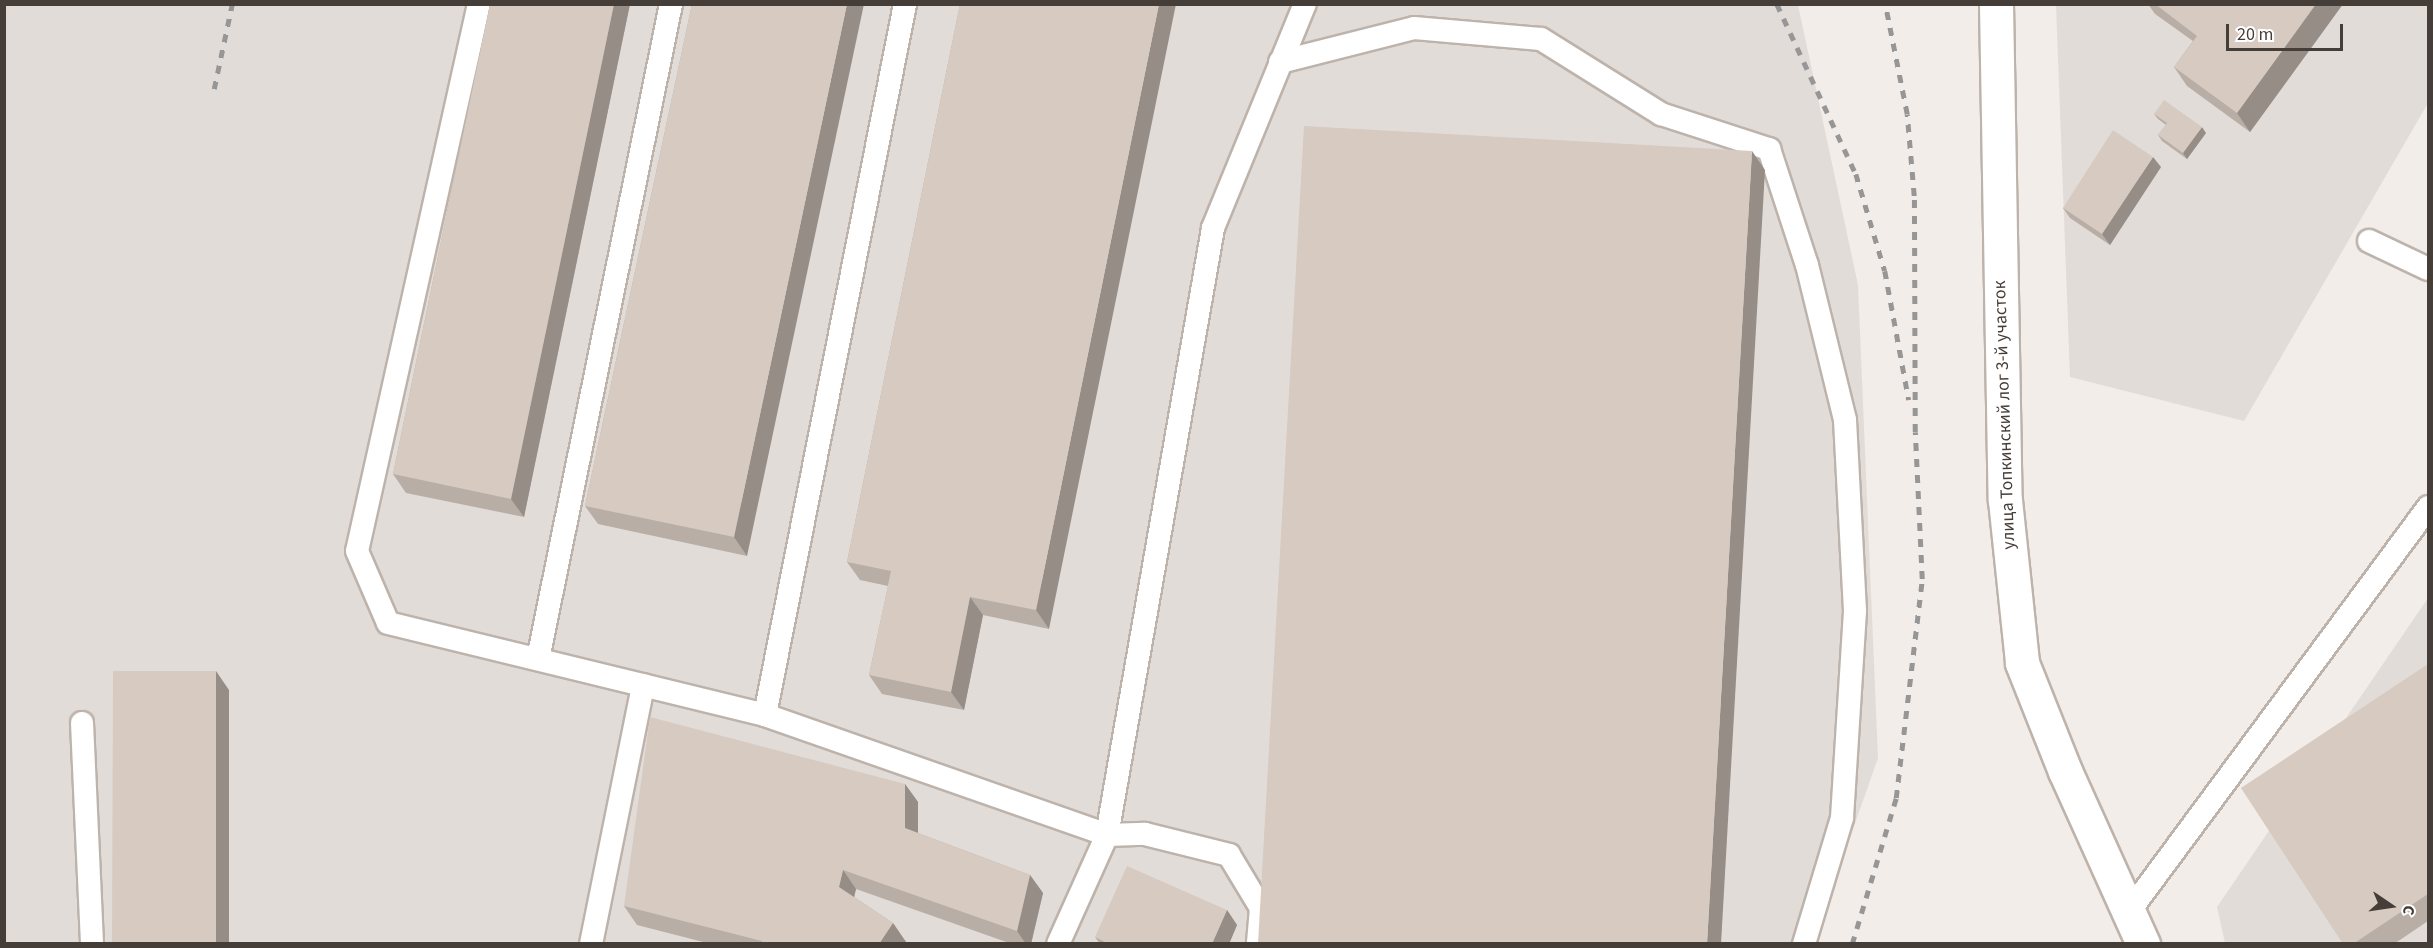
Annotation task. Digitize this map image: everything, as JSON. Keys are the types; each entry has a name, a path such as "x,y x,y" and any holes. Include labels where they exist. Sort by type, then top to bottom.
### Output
{"street":[{"name":"улица Топкинский лог 3-й участок","path":"1996,4 2005,500 2022,663 2065,771 2131,909 2143,944"}],"lane":[{"path":"479,4 357,551 388,623 765,715 1107,835 1145,834 1229,855 1261,908 1258,944"},
{"path":"538,659 671,4"},
{"path":"765,715 905,4"},
{"path":"1058,944 1107,835 1213,228 1305,4"},
{"path":"1280,62 1414,28 1541,39 1661,114 1769,149 1807,265 1845,420 1855,611 1842,818 1804,944"},
{"path":"2369,241 2428,269"},
{"path":"2131,909 2428,507"},
{"path":"591,944 643,685"},
{"path":"82,723 92,944"}],"shaded area":[{"path":"5,5 1798,5 1858,285 1878,758 1813,943 5,944"},
{"path":"2056,5 2428,5 2428,103 2244,421 2070,377"},
{"path":"2428,598 2428,943 2225,943 2217,907"}],"building":[{"path":"490,4 614,4 511,499 393,474"},
{"path":"692,4 847,4 734,537 585,506"},
{"path":"960,4 1159,4 1036,610 970,597 951,692 869,675 891,571 847,562"},
{"path":"2155,4 2316,4 2237,113 2174,67 2197,36"},
{"path":"2164,100 2202,127 2183,153 2158,135 2167,123 2154,114"},
{"path":"1304,126 1752,151 1707,944 1258,944"},
{"path":"2113,130 2153,157 2102,234 2063,208"},
{"path":"2428,664 2428,894 2353,944 2343,944 2241,788"},
{"path":"113,671 216,671 216,944 112,944"},
{"path":"650,717 905,784 905,828 1030,875 1017,931 843,870 839,887 893,923 879,944 760,944 762,941 624,906"},
{"path":"1127,866 1227,910 1212,944 1109,944 1095,937"}],"railway":[{"path":"214,89 232,4"},
{"path":"1777,4 1856,174 1885,271 1909,400"},
{"path":"1852,944 1896,798 1922,579 1915,432 1914,196 1907,114 1885,4"}]}
